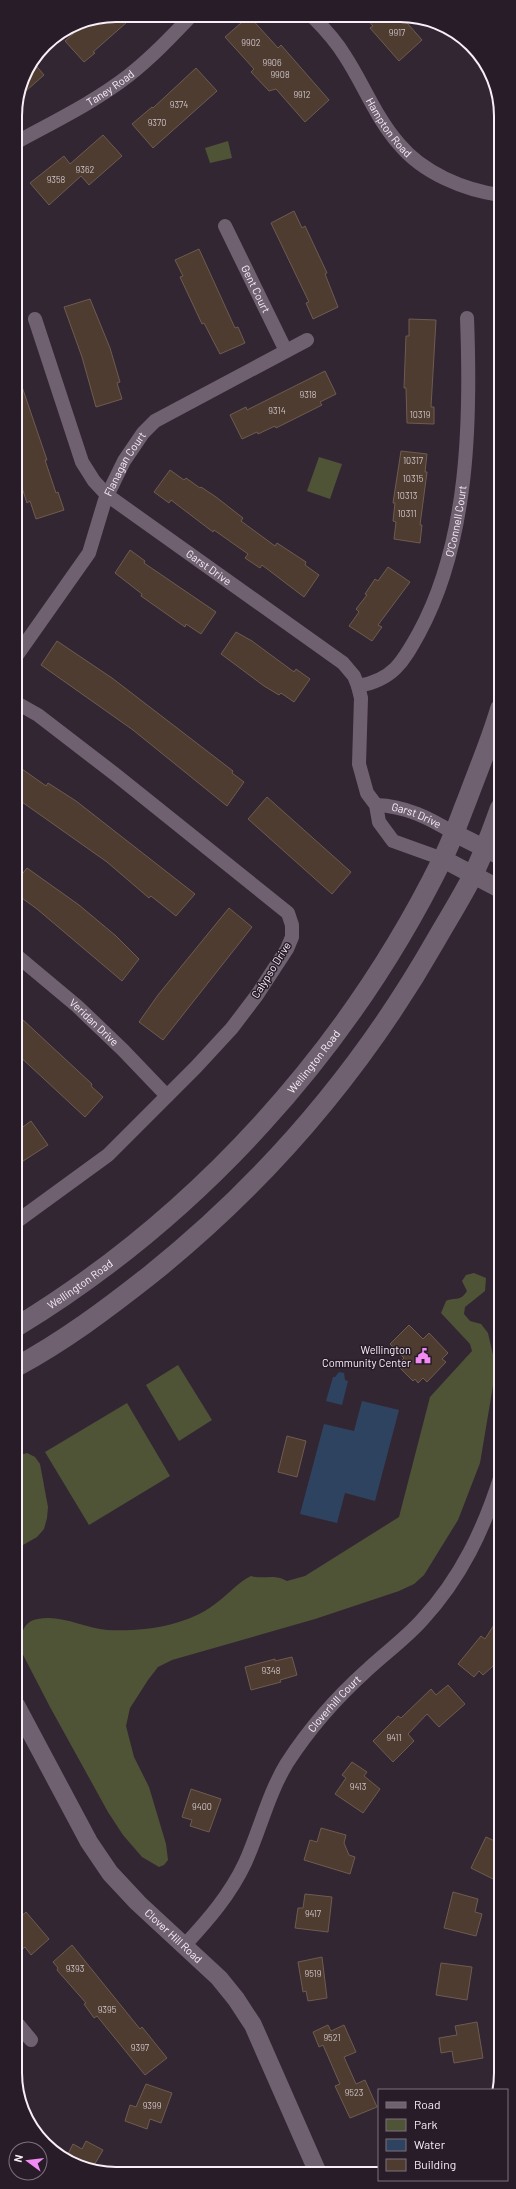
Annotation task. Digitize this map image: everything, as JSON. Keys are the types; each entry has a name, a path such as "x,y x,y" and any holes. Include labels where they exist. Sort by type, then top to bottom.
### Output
{"main road":[{"name":"Wellington Road","path":"22,1323 80,1286 131,1247 204,1184 272,1112 343,1025 413,914 443,859 494,726"},
{"path":"22,1363 73,1333 106,1310 185,1246 238,1198 293,1141 334,1091 387,1019 418,971 474,874 492,852 494,841"}],"street":[{"name":"Taney Road","path":"22,140 89,102 127,77 155,54 186,22"},
{"name":"Hampton Road","path":"318,22 328,32 345,56 386,127 399,145 416,161 441,176 461,185 494,193"},
{"name":"Gent Court","path":"225,226 286,351"},
{"name":"O'Connell Court","path":"358,686 370,684 385,677 405,658 425,621 440,585 452,542 464,464 467,415 467,318"},
{"name":"Garst Drive","path":"35,319 82,462 94,481 107,495 344,663 354,676 361,698 359,764 367,793 376,805 379,822 393,841 443,859"},
{"name":"Flanagan Court","path":"22,648 89,553 107,495 124,461 143,433 155,421 307,340"},
{"name":"Calypso Drive","path":"22,706 38,715 116,775 288,913 292,925 292,937 287,949 232,1028 108,1155 22,1218"},
{"name":"Garst Drive","path":"376,805 393,805 425,816 454,833"},
{"path":"454,833 492,852"},
{"path":"443,859 494,886"},
{"name":"Veridan Drive","path":"22,960 77,1006 123,1050 167,1096"},
{"name":"Cloverhill Court","path":"184,1946 213,1914 228,1893 244,1864 271,1795 287,1764 311,1729 346,1690 422,1621 462,1568 479,1535 494,1494"},
{"name":"Clover Hill Road","path":"22,1716 89,1842 110,1873 138,1903 219,1978 236,1999 253,2025 315,2167"},
{"path":"22,2029 31,2040"}],"green space":[{"path":"228,141 232,158 210,163 205,148"},
{"path":"319,457 342,464 330,499 307,491"},
{"path":"474,1273 486,1278 485,1291 465,1307 464,1314 470,1321 481,1324 488,1333 494,1359 494,1380 480,1463 458,1520 424,1575 414,1584 399,1591 315,1619 172,1660 158,1667 130,1708 126,1726 134,1757 149,1787 166,1844 168,1860 164,1865 159,1867 142,1857 123,1835 108,1812 22,1653 22,1635 24,1629 33,1620 46,1618 55,1618 107,1630 135,1630 164,1626 178,1622 204,1612 241,1582 251,1576 277,1577 287,1581 305,1576 399,1517 430,1397 472,1351 470,1344 441,1313 446,1301 460,1298 467,1291 462,1281 466,1275"},
{"path":"178,1365 212,1420 179,1441 146,1385"},
{"path":"127,1403 170,1476 89,1525 45,1452"},
{"path":"27,1453 35,1457 40,1464 48,1507 44,1529 37,1537 22,1546 22,1454"}],"water":[{"path":"339,1372 344,1373 345,1380 348,1381 342,1405 326,1401 333,1377 335,1377"},
{"path":"362,1401 399,1410 375,1501 345,1493 337,1523 300,1514 324,1424 354,1431"}],"building":[{"path":"127,22 93,52 95,53 84,62 65,41 77,31 92,25"},
{"path":"242,22 254,22 278,48 281,45 329,100 305,122 276,89 269,91 251,72 254,69 225,37"},
{"path":"369,22 407,23 422,40 399,61 370,28 373,26"},
{"path":"37,66 44,75 25,92 29,80"},
{"path":"196,68 217,91 153,148 132,124 152,107 153,108"},
{"path":"103,135 122,156 89,185 81,176 49,205 30,183 64,156 70,164"},
{"path":"294,211 302,228 305,226 327,273 325,274 338,307 313,319 306,303 309,302 271,223"},
{"path":"199,249 235,328 238,327 245,343 220,354 204,323 202,324 180,277 183,276 175,260"},
{"path":"90,299 110,348 120,382 117,383 122,399 96,407 82,357 64,307"},
{"path":"409,319 436,320 431,407 434,407 434,424 407,423 406,388 404,388 406,336 409,336"},
{"path":"325,371 336,394 320,402 322,405 276,428 275,426 258,434 257,432 242,439 230,415 246,407 247,410"},
{"path":"22,387 47,460 45,460 56,493 58,492 64,510 36,519 30,501 27,503 22,488"},
{"path":"401,451 427,454 425,472 427,472 420,525 422,525 420,543 394,539 396,522 393,521 395,503 393,503"},
{"path":"170,470 184,480 186,478 216,497 243,518 241,521 275,546 277,543 306,562 305,565 319,575 304,597 262,565 260,568 245,558 248,554 214,530 213,532 171,500 169,503 154,492"},
{"path":"130,550 145,561 144,563 216,612 201,634 186,624 185,627 141,596 142,594 115,573"},
{"path":"388,567 410,582 378,625 382,627 372,641 349,626 359,612 356,609 367,595 365,594 375,579 378,581"},
{"path":"236,632 252,641 294,672 296,669 310,679 294,702 281,693 279,695 264,686 221,654"},
{"path":"57,641 112,678 233,771 232,773 244,782 227,806 133,730 41,665"},
{"path":"22,769 46,786 48,783 76,801 195,894 176,916 151,896 149,898 107,862 22,802"},
{"path":"267,797 351,872 332,894 248,819"},
{"path":"27,868 79,905 116,936 139,959 122,981 22,898 22,874"},
{"path":"229,908 252,927 163,1040 139,1022 158,995"},
{"path":"22,1019 92,1084 91,1086 103,1097 85,1117 22,1059"},
{"path":"31,1121 48,1145 22,1162 22,1128"},
{"name":"Wellington Community Center","path":"409,1325 423,1339 429,1333 448,1353 442,1359 446,1362 427,1382 423,1378 418,1383 415,1379 413,1381 397,1365 404,1358 390,1344"},
{"path":"287,1436 306,1441 297,1477 278,1472"},
{"path":"494,1625 494,1665 483,1675 479,1671 474,1677 458,1664 481,1636 485,1639"},
{"path":"292,1657 297,1675 280,1680 281,1682 251,1690 245,1667 275,1659 275,1661"},
{"path":"448,1685 465,1704 439,1727 427,1714 408,1734 414,1741 393,1762 373,1741 398,1716 401,1718 431,1689 436,1695"},
{"path":"352,1762 367,1772 364,1776 380,1789 363,1813 335,1794 346,1778 342,1775"},
{"path":"191,1789 221,1799 209,1832 190,1826 192,1820 182,1817"},
{"path":"321,1828 346,1835 344,1843 349,1855 355,1857 350,1874 304,1860 310,1840 317,1842"},
{"path":"486,1837 494,1841 494,1880 471,1868"},
{"path":"453,1892 478,1899 475,1912 482,1914 476,1936 444,1928"},
{"path":"305,1894 332,1897 328,1932 295,1928 298,1908 303,1908"},
{"path":"26,1912 49,1939 31,1955 25,1947 22,1950 22,1916"},
{"path":"72,1945 140,2029 142,2027 167,2058 145,2075 97,2016 94,2018 84,2004 86,2003 57,1970 58,1968 53,1962"},
{"path":"322,1957 327,1998 308,2001 306,1991 303,1992 298,1962"},
{"path":"441,1963 472,1967 467,2000 436,1995"},
{"path":"477,2022 483,2058 454,2063 452,2051 441,2053 439,2038 457,2035 455,2026"},
{"path":"328,2025 331,2031 344,2025 356,2052 344,2057 356,2084 365,2080 377,2107 350,2118 335,2086 340,2084 323,2045 319,2047 313,2032"},
{"path":"146,2084 172,2093 161,2123 150,2119 147,2129 125,2121 130,2105 136,2107"},
{"path":"86,2141 103,2150 95,2164 86,2162 68,2153 73,2144 82,2149"}],"place":[{"name":"Wellington Community Center","path":"423,1356"}]}
